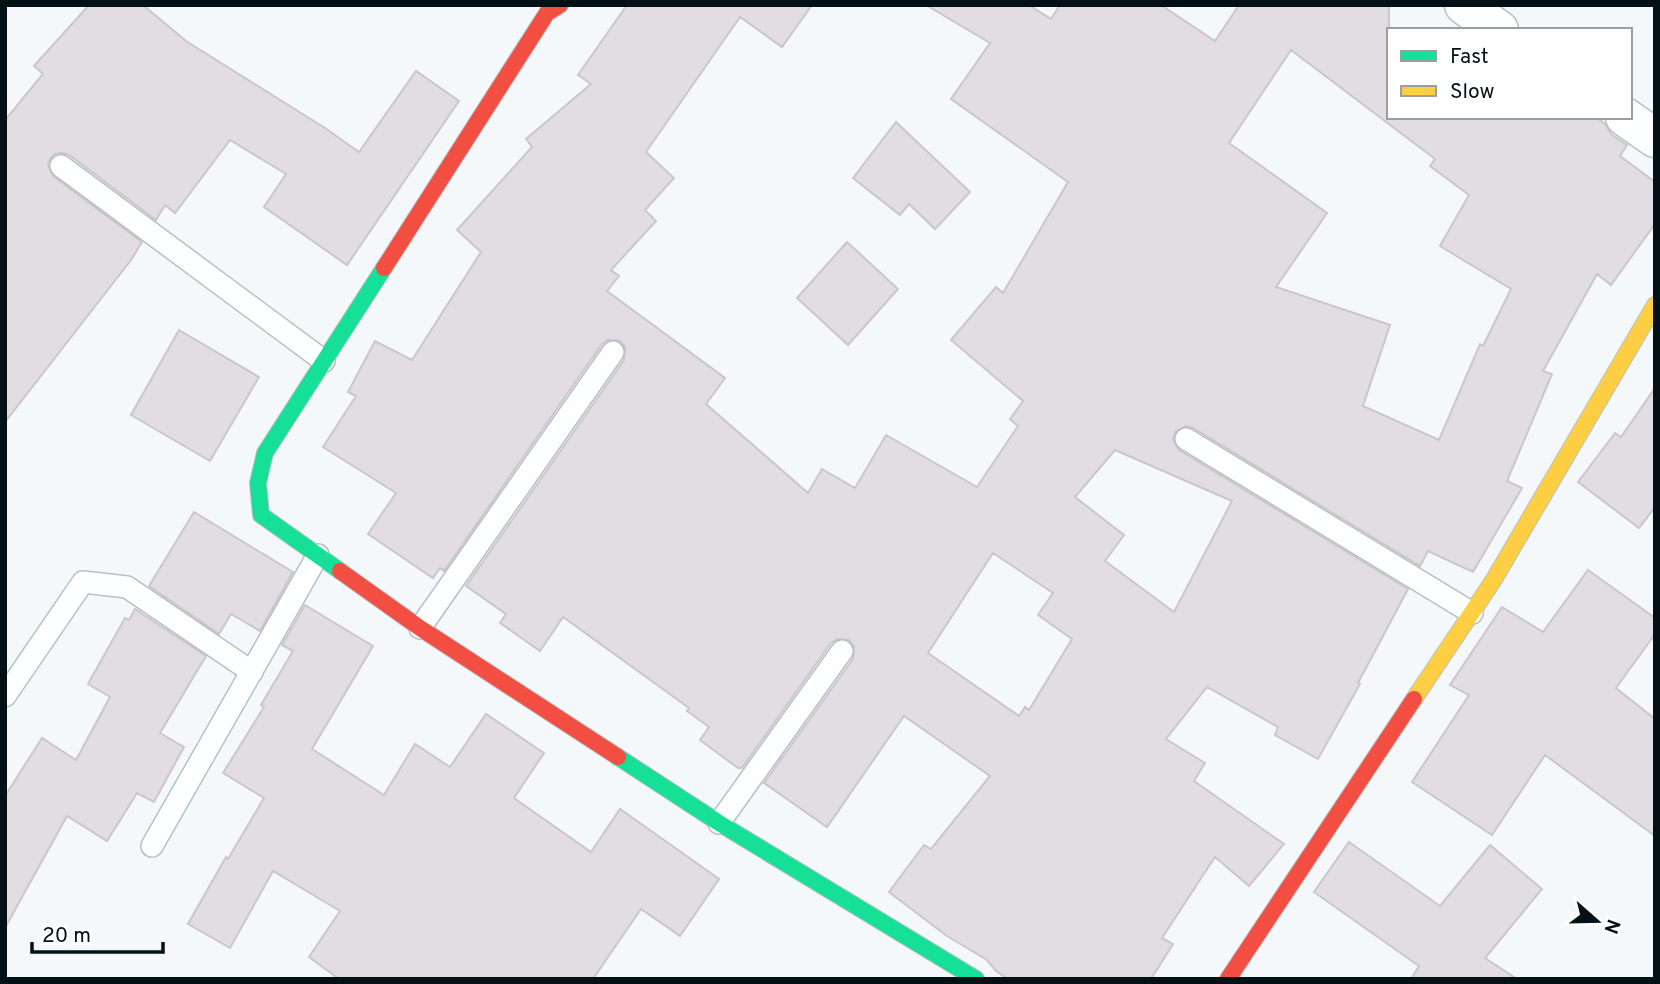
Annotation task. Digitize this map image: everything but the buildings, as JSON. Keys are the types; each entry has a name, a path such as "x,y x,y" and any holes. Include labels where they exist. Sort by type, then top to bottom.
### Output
{"street":[{"path":"560,5 547,13 265,453 258,483 261,515 420,628 719,823 976,979"},
{"path":"1464,5 1496,28"},
{"path":"1628,119 1655,138"},
{"path":"1228,979 1493,581 1655,305"}],"lane":[{"path":"61,166 324,361"},
{"path":"420,628 613,352"},
{"path":"1186,439 1472,612"},
{"path":"152,846 318,555"},
{"path":"5,696 83,582 127,587 252,672"},
{"path":"719,823 842,651"}],"traffic: fast":[{"path":"340,571 261,515 258,483 265,453 384,268"},
{"path":"618,757 719,823 976,979"}],"traffic: slow":[{"path":"1414,699 1493,581 1655,305"}],"traffic: jam":[{"path":"384,268 547,13 560,5"},
{"path":"340,571 420,628 618,757"},
{"path":"1228,979 1414,699"}]}
